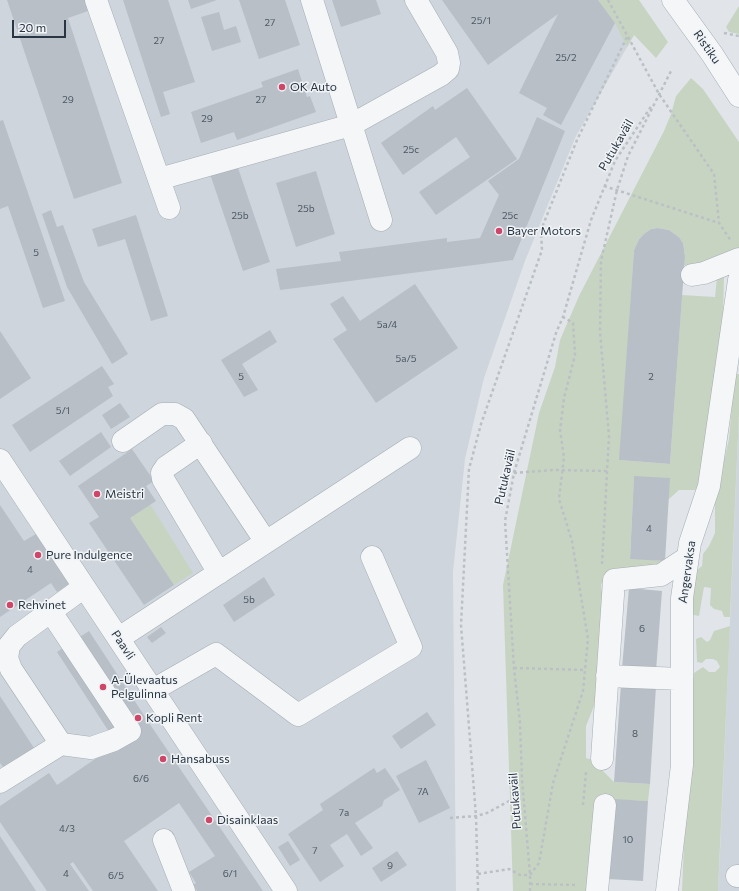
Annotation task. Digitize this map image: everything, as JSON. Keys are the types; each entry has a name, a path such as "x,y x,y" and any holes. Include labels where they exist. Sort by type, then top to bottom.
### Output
{"street":[{"path":"96,0 170,208"},
{"path":"312,0 381,220"},
{"path":"159,179 351,125 441,75 448,69 449,63 447,53 416,0"},
{"name":"Ristiku","path":"673,0 712,54 739,96"},
{"path":"692,275 704,273 737,253"},
{"name":"Angervaksa","path":"667,891 682,765 682,598 690,543 708,486 739,280"},
{"path":"123,441 162,414 175,414 184,418 266,542"},
{"path":"201,443 166,466 162,473 163,479 219,573"},
{"path":"118,638 410,448"},
{"name":"Paavli","path":"2,466 286,891"},
{"path":"153,690 216,654 298,715 411,648 372,557"},
{"path":"594,762 599,673 614,580 661,575 687,558"},
{"path":"61,744 11,670 7,658 7,651 12,640 84,587"},
{"path":"0,782 61,744 91,748 114,740 130,731 52,612"},
{"path":"599,673 682,679"},
{"path":"597,891 605,805"},
{"path":"164,840 184,891"}],"path":[{"path":"608,0 659,94 714,174 719,223 737,253"},
{"path":"724,34 739,36"},
{"path":"478,891 476,816 461,625 469,469 481,424 542,250 542,230 577,140 627,37"},
{"path":"602,567 609,436 600,332 601,261 617,190 628,156 671,71"},
{"name":"Putukaväil","path":"530,891 523,797 520,723 514,668 504,521 514,473 591,220 615,161 659,94"},
{"path":"604,186 719,223"},
{"path":"478,874 509,869 520,875 530,875 539,862 553,783 583,692 588,639 572,541 559,499 564,457 560,430 564,398 575,355 573,323 562,317"},
{"path":"514,473 534,470 607,471"},
{"path":"514,668 585,670 599,673"},
{"path":"582,812 594,762"},
{"path":"450,818 476,816 487,813 511,800 523,797"},
{"path":"575,891 576,878"},
{"path":"530,884 576,885"}],"shaded area":[{"path":"0,0 610,0 634,35 576,136 525,261 484,378 465,459 453,572 456,891 0,891"},
{"path":"739,414 739,891 718,891 720,852"}],"green space":[{"path":"598,0 639,0 668,42 656,58 634,35 627,47 615,23"},
{"path":"739,6 739,34 729,32 726,27"},
{"path":"691,78 703,89 739,142 739,250 694,265 684,265 685,256 683,243 679,237 669,230 658,228 651,229 645,233 639,239 634,250 620,460 670,464 682,295 715,297 717,277 724,275 723,315 700,486 695,490 679,490 668,500 634,477 630,558 665,561 663,568 607,572 601,585 603,599 600,691 586,726 586,758 592,760 614,782 650,784 648,801 598,799 588,891 513,891 503,585 539,413 555,367 560,340 579,296 664,131 676,96"},
{"path":"739,374 739,414 730,617 724,617 722,611 714,609 710,605 711,588 704,587 699,616 686,613 696,571 702,566 703,554 709,546 715,533 715,500 729,439 732,405 731,380"},
{"path":"150,504 193,573 174,585 130,518"},
{"path":"730,626 718,891 682,891 690,701 694,673 703,667 709,672 715,672 720,667 717,661 713,659 706,659 702,663 697,662 696,639 701,637 707,642 710,640 714,631"}],"building":[{"path":"7,0 87,0 91,10 68,18 122,183 74,199"},
{"path":"123,0 168,0 195,82 163,92 170,114 161,117"},
{"path":"188,0 217,0 191,9"},
{"path":"239,0 285,0 300,45 259,59"},
{"path":"332,0 376,0 381,14 341,27"},
{"path":"442,0 598,0 615,23 561,125 543,115 547,108 519,93 558,14 488,65"},
{"path":"219,12 224,30 236,26 241,42 212,51 201,17"},
{"path":"298,69 307,97 310,96 316,112 237,140 234,132 201,143 191,112 263,87 261,82"},
{"path":"467,88 517,159 436,215 419,192 470,157 456,137 403,175 381,143 433,106 435,110"},
{"path":"537,117 565,131 513,260 280,290 276,269 341,261 339,252 447,238 447,242 480,238 499,195 488,181 519,159"},
{"path":"3,120 65,301 43,308 8,206 0,209 0,121"},
{"path":"236,162 270,262 243,271 209,171"},
{"path":"316,171 335,234 296,247 276,183"},
{"path":"51,210 57,227 63,225 84,282 128,354 112,364 67,287 42,214"},
{"path":"136,215 168,316 151,321 125,239 98,247 92,229"},
{"path":"658,228 669,230 679,237 683,243 685,256 670,464 619,460 634,250 639,239 645,233 651,229"},
{"path":"415,284 458,348 376,403 333,339 347,330 330,304 343,296 360,321"},
{"path":"270,330 277,342 242,364 258,390 244,397 221,360"},
{"path":"0,331 31,378 0,399"},
{"path":"102,366 114,384 108,387 113,396 30,452 12,425"},
{"path":"120,403 130,417 111,429 102,415"},
{"path":"101,432 111,447 70,476 59,461"},
{"path":"132,449 154,481 146,486 156,501 130,518 174,585 144,605 89,523 99,517 78,486"},
{"path":"634,476 670,478 665,561 630,559"},
{"path":"0,505 24,541 36,534 69,584 57,592 51,583 0,617"},
{"path":"264,577 275,595 234,622 223,605"},
{"path":"629,588 662,591 656,671 622,668"},
{"path":"161,627 166,633 152,643 147,637"},
{"path":"89,631 149,723 263,891 197,891 193,885 196,883 189,872 215,856 179,803 124,841 158,891 93,891 73,862 70,864 89,891 47,891 0,822 0,806 49,773 57,785 117,744 57,652"},
{"path":"621,684 656,686 650,784 614,782"},
{"path":"0,696 34,748 4,768 0,763"},
{"path":"427,712 436,725 401,749 392,736"},
{"path":"426,760 450,808 419,823 396,776"},
{"path":"374,768 377,773 385,768 400,790 384,800 382,806 355,823 373,848 361,856 347,834 330,845 344,866 320,882 288,834 323,810 320,804"},
{"path":"614,799 648,801 643,881 608,879"},
{"path":"0,836 36,891 0,891"},
{"path":"288,841 300,860 290,866 278,847"},
{"path":"397,851 407,865 381,882 372,868"}],"place":[{"name":"OK Auto","path":"282,87"},
{"name":"Bayer Motors","path":"499,231"},
{"name":"Meistri","path":"97,494"},
{"name":"Pure Indulgence","path":"38,555"},
{"name":"Rehvinet","path":"10,605"},
{"name":"A-Ülevaatus Pelgulinna","path":"103,687"},
{"name":"Kopli Rent","path":"138,718"},
{"name":"Hansabuss","path":"163,759"},
{"name":"Disainklaas","path":"209,820"}]}
